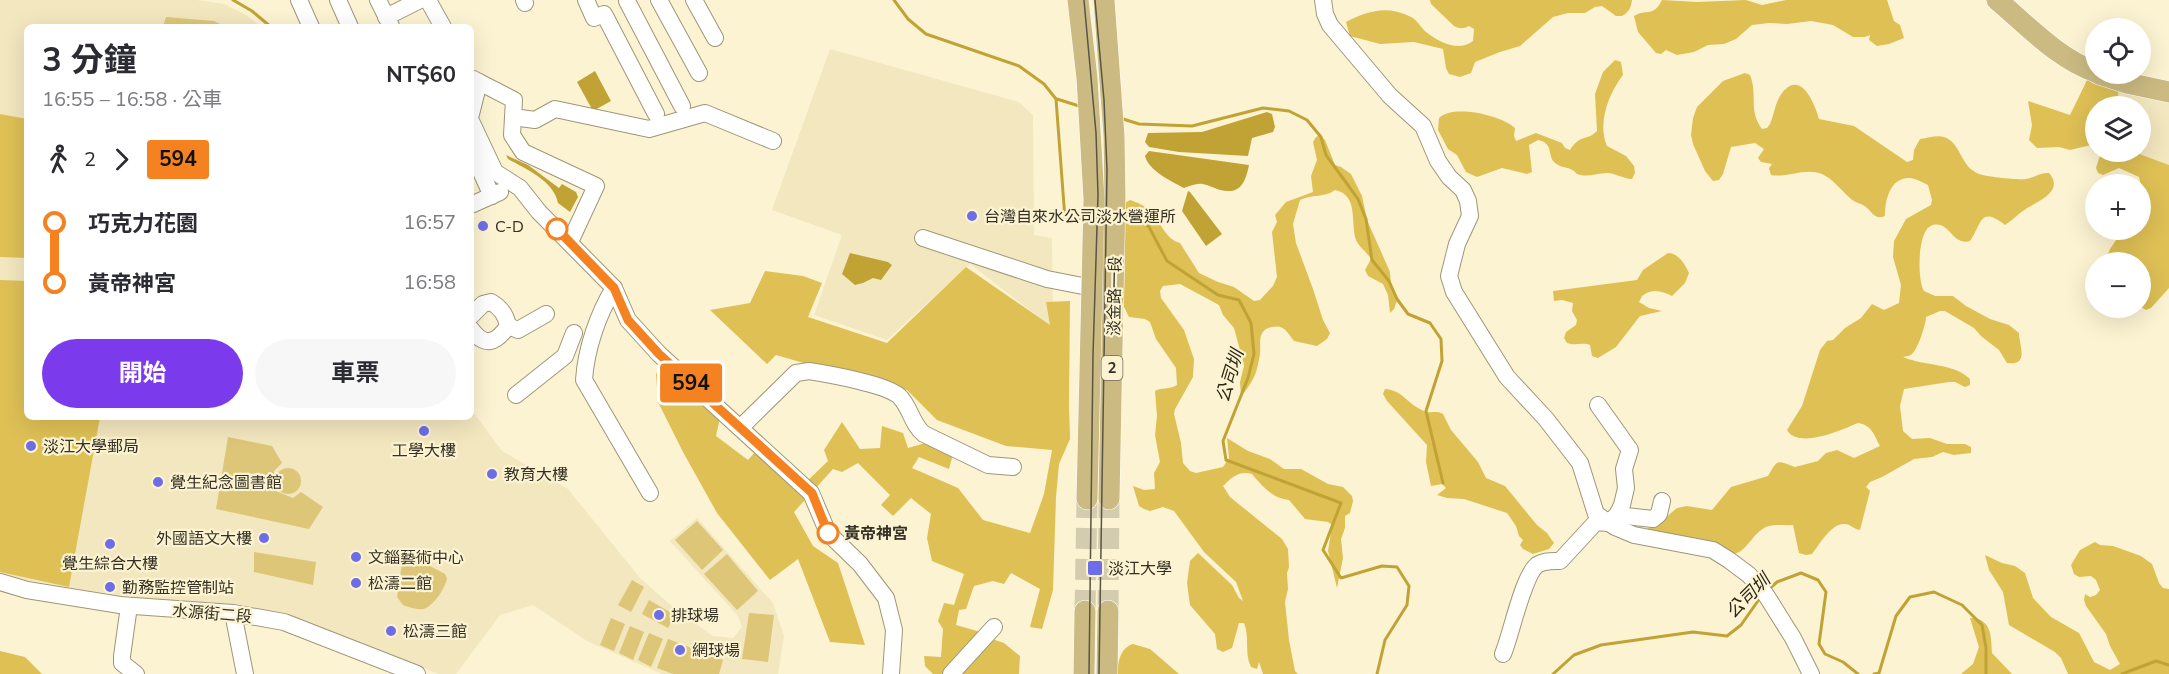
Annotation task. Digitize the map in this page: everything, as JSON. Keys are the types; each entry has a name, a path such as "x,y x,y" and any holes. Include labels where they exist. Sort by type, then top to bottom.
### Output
{"main road":[{"name":"2","path":"1078,0 1091,132 1105,198"},
{"name":"2","path":"1104,0 1114,136 1105,198 1105,237"},
{"path":"1997,0 2059,52 2085,68"},
{"path":"2132,84 2169,92"},
{"name":"淡金路一段","path":"1087,499 1093,288 1105,237"},
{"name":"淡金路一段","path":"1105,237 1110,499"},
{"path":"1084,674 1085,611"},
{"path":"1107,674 1108,611"}],"street":[{"path":"299,0 310,24"},
{"path":"338,0 349,24"},
{"path":"378,0 389,22 420,0"},
{"path":"428,0 441,24"},
{"path":"586,0 594,18 629,1 682,106"},
{"path":"659,0 699,73"},
{"path":"694,0 715,38"},
{"path":"1323,0 1324,14 1330,25 1390,96 1423,126 1438,161 1449,177 1463,190 1468,201 1470,216 1457,244 1449,276 1454,292 1507,377 1546,419 1580,463 1596,514 1612,519 1634,535 1713,550 1749,575 1763,591 1793,638 1811,674"},
{"path":"604,14 656,114"},
{"path":"475,80 514,100 512,135 522,152 596,186 570,242"},
{"path":"513,117 535,120 555,109 649,129 705,113 773,141"},
{"path":"474,128 495,172 520,188 539,212 614,288 628,320 659,354 812,493 828,533 860,564 886,598 894,630 891,674"},
{"path":"474,157 492,196"},
{"path":"474,204 515,185"},
{"path":"923,238 1047,279 1093,288"},
{"path":"614,288 606,301 585,362 584,380 650,493"},
{"path":"474,313 483,304 491,302 507,318 508,326 497,338 485,342 479,340 474,333"},
{"path":"508,326 519,330 546,314"},
{"path":"516,394 565,356 574,333"},
{"path":"740,428 796,373 809,370 887,390 900,397 917,429 924,435 988,465 1013,467"},
{"path":"1598,405 1630,450 1624,469 1626,488 1622,505 1612,519"},
{"path":"1503,654 1512,631 1522,589 1535,567 1545,561 1560,561 1596,522 1612,519 1653,519 1659,514 1662,501"},
{"name":"水源街二段","path":"0,582 27,590 129,606 233,613 284,622 417,674"},
{"path":"129,606 122,663 136,674"},
{"path":"233,613 245,674"},
{"path":"951,674 994,627"}],"shaded area":[{"path":"0,0 197,0 224,4 246,15 257,24 24,24 24,420 474,420 474,413 502,451 568,489 640,578 675,609 713,636 733,638 742,627 738,616 670,541 697,518 773,603 784,636 778,674 662,674 587,641 533,605 500,615 456,674 439,674 289,618 265,612 136,598 0,576"},
{"path":"1430,0 1632,0 1629,10 1622,16 1616,16 1602,6 1585,13 1568,13 1553,17 1520,46 1475,62 1471,73 1460,77 1449,74 1443,49 1414,42 1380,44 1350,36 1346,22 1369,12 1385,10 1412,17 1431,36 1443,43 1462,46 1473,41 1474,29 1469,26 1458,28 1454,26 1431,4"},
{"path":"1662,0 1697,2 1746,0 1762,5 1786,0 1887,0 1894,21 1900,25 1904,38 1877,46 1869,40 1870,35 1853,37 1833,25 1811,21 1787,24 1769,23 1752,25 1736,39 1724,44 1708,45 1694,52 1677,55 1666,50 1661,54 1656,53 1638,32 1634,16 1653,11"},
{"path":"166,17 214,21 220,24 164,24"},
{"path":"830,49 1019,102 1033,115 1034,235 1052,238 1053,328 970,264 887,340 814,315 842,235 772,210"},
{"path":"1615,60 1621,62 1623,75 1609,99 1604,118 1604,137 1607,146 1626,156 1634,166 1635,173 1632,179 1610,173 1585,176 1577,174 1555,163 1546,144 1538,140 1529,145 1532,172 1527,174 1502,168 1477,177 1466,172 1457,155 1448,149 1438,130 1439,118 1446,114 1477,113 1499,119 1515,128 1516,141 1536,133 1562,143 1570,150 1577,141 1597,131 1595,94 1603,72"},
{"path":"595,71 611,101 593,111 577,82"},
{"path":"1745,73 1750,75 1755,115 1762,129 1767,128 1770,124 1780,96 1787,88 1793,85 1799,86 1809,96 1819,119 1854,126 1907,162 1913,160 1914,150 1920,139 1941,136 1954,144 1968,166 1979,174 2022,179 2049,173 2054,184 2045,198 2005,225 1997,219 1986,217 1979,224 1970,241 1959,240 1943,227 1933,225 1928,228 1921,244 1920,276 1924,291 1935,296 1953,296 1966,306 1990,319 2009,325 2019,333 2021,358 2014,363 2007,363 1999,350 1974,328 1945,311 1940,311 1926,317 1914,351 1903,357 1955,370 1970,379 1970,385 1965,387 1949,382 1904,389 1900,406 1903,431 1912,439 1930,438 1947,444 1965,444 1971,447 1971,453 1954,455 1943,452 1932,457 1914,459 1870,482 1866,487 1870,491 1860,530 1847,524 1840,524 1826,535 1812,554 1806,555 1799,553 1793,525 1769,526 1758,532 1742,550 1731,555 1642,531 1658,524 1677,508 1687,506 1712,510 1731,487 1768,476 1778,462 1795,467 1818,461 1826,453 1837,450 1854,458 1880,446 1870,428 1858,423 1811,438 1793,436 1787,430 1802,406 1820,350 1827,341 1833,340 1845,328 1861,318 1872,304 1884,310 1899,303 1901,285 1893,257 1894,241 1906,219 1931,205 1932,200 1928,185 1914,179 1903,179 1897,182 1890,191 1885,216 1876,216 1852,200 1822,174 1803,172 1771,175 1769,168 1772,164 1761,162 1758,158 1764,149 1755,143 1731,147 1723,174 1719,180 1713,181 1705,171 1693,144 1691,135 1693,118 1697,107 1723,81"},
{"path":"2151,83 2169,85 2169,165 2151,158 2151,96 2118,96 2120,84"},
{"path":"2085,84 2120,84 2118,96 2085,96 2085,146 2070,150 2059,147 2037,148 2029,140 2032,125 2028,101 2070,115"},
{"path":"1267,112 1272,114 1275,127 1273,132 1252,138 1248,156 1179,152 1149,147 1145,142 1148,133 1202,132"},
{"path":"0,114 24,118 24,258 0,257"},
{"path":"1320,135 1325,140 1335,165 1351,174 1362,196 1367,220 1390,272 1391,286 1398,298 1390,313 1388,295 1383,284 1368,276 1365,270 1371,259 1356,240 1351,203 1348,197 1335,190 1300,200 1293,224 1296,243 1323,320 1330,333 1327,339 1317,346 1294,341 1280,327 1272,327 1264,331 1256,372 1241,397 1240,382 1243,361 1234,328 1223,315 1219,305 1180,284 1163,286 1160,291 1161,298 1184,330 1194,359 1193,377 1174,414 1183,463 1190,471 1196,473 1223,467 1229,458 1227,438 1248,451 1270,459 1284,469 1301,469 1328,484 1343,487 1352,496 1350,513 1345,516 1345,528 1341,539 1343,558 1337,588 1328,551 1332,525 1328,522 1305,519 1289,500 1273,494 1252,474 1239,474 1223,486 1230,497 1282,539 1288,549 1288,589 1285,602 1289,640 1295,671 1298,674 1263,674 1259,662 1257,669 1251,667 1249,662 1244,623 1239,623 1232,648 1223,652 1217,649 1215,634 1190,605 1187,583 1190,561 1198,553 1232,585 1243,601 1236,582 1204,552 1174,511 1163,507 1150,511 1139,506 1133,486 1144,490 1155,489 1154,473 1160,462 1155,435 1157,416 1155,391 1177,385 1176,368 1156,339 1150,322 1129,317 1124,307 1125,203 1130,200 1149,210 1167,234 1180,243 1199,273 1234,287 1254,301 1260,300 1273,286 1277,277 1272,232 1277,222 1275,215 1286,202 1313,192 1311,176 1317,160 1313,142"},
{"path":"1149,151 1249,165 1243,183 1236,190 1225,191 1200,184 1184,188 1161,175 1151,166 1145,156"},
{"path":"506,155 528,165 559,188 562,184 576,192 578,197 570,212 558,203 551,188 545,182 508,159"},
{"path":"2151,158 2169,165 2169,288 2151,308 2151,252 2109,252 2116,240 2151,240 2151,174 2132,174 2119,168 2100,174 2096,168 2098,162 2151,162"},
{"path":"1188,191 1222,234 1206,246 1182,211"},
{"path":"850,253 892,265 881,280 873,278 855,285 842,274"},
{"path":"1668,253 1678,257 1689,273 1685,283 1672,296 1653,291 1642,296 1639,302 1649,308 1662,311 1640,316 1616,347 1598,358 1592,356 1590,345 1567,343 1564,338 1566,332 1576,325 1577,320 1572,311 1573,303 1562,300 1554,301 1553,291 1637,280 1643,270"},
{"path":"966,267 1050,325 1046,302 1070,301 1070,439 1059,464 1053,590 1042,629 1030,627 1040,589 1011,573 1004,584 993,581 974,586 966,609 959,610 956,625 984,633 1004,643 1020,656 1019,674 960,674 950,667 941,674 933,674 925,666 924,656 941,657 943,629 938,621 944,603 954,605 964,574 932,561 927,538 931,514 911,498 893,516 881,505 890,495 858,463 842,472 833,469 794,512 813,546 838,563 865,645 830,642 798,559 770,580 717,513 658,402 656,373 720,418 716,436 748,460 756,451 797,491 828,461 824,450 842,422 860,449 880,448 882,426 903,433 908,448 929,442 953,454 949,469 919,457 912,468 958,488 983,520 1030,533 1044,494 1052,450 1006,446 937,420 907,390 776,355 767,364 710,310 750,303 765,271 803,276 822,283 808,317 887,343"},
{"path":"0,280 24,281 24,420 99,420 69,587 0,572"},
{"path":"1385,389 1396,392 1424,411 1443,414 1451,430 1478,462 1486,478 1505,486 1537,525 1547,533 1554,543 1549,549 1533,554 1523,549 1520,545 1523,540 1507,513 1464,499 1437,495 1446,488 1442,484 1431,486 1426,462 1427,445 1387,401 1383,394"},
{"path":"228,437 272,446 282,463 274,471 273,490 293,498 301,492 323,507 309,529 216,509"},
{"path":"288,468 297,472 301,481 297,490 288,494 279,490 275,481 279,472"},
{"path":"697,521 723,550 702,570 675,540"},
{"path":"2095,542 2141,556 2152,564 2163,588 2169,589 2169,674 2068,674 2061,658 2055,652 2009,625 2003,592 1989,570 1985,555 2015,566 2025,573 2033,598 2051,617 2079,633 2094,662 2110,670 2120,664 2106,634 2084,600 2085,594 2090,597 2096,595 2100,590 2096,580 2091,576 2079,577 2074,574 2071,565 2080,550"},
{"path":"254,552 316,562 313,585 254,572"},
{"path":"727,554 758,591 737,610 704,574"},
{"path":"408,557 413,557 445,574 447,578 438,596 431,605 423,609 403,605 397,597 402,563"},
{"name":"排球場","path":"632,580 644,587 631,612 618,605"},
{"name":"排球場","path":"649,600 675,615 668,628 642,614"},
{"path":"749,613 774,615 768,662 742,659"},
{"name":"排球場","path":"611,618 625,624 614,651 600,645"},
{"path":"1970,618 1983,621 1986,625 1989,630 1992,653 2012,674 1961,674 1973,664 1979,647"},
{"name":"排球場","path":"630,626 644,632 633,660 619,653"},
{"name":"排球場","path":"649,633 663,639 651,667 638,660"},
{"name":"網球場","path":"668,639 723,660 719,674 673,674 657,668"},
{"path":"1133,644 1150,649 1179,674 1117,674 1122,652"},
{"path":"0,651 25,657 42,674 0,674"}],"waterway":[{"path":"233,0 252,11 267,24"},
{"name":"公司圳","path":"894,0 908,19 926,34 1019,66 1044,84 1056,99 1065,219 1086,218"},
{"path":"1057,99 1079,106"},
{"path":"1120,118 1139,124 1192,126 1263,108 1289,111 1307,120 1321,137 1326,155 1358,199 1366,219 1372,260 1389,281 1397,299 1408,314 1430,323 1441,339 1442,361 1426,411 1443,483"},
{"name":"公司圳","path":"1122,216 1136,216 1149,227 1167,261 1218,295 1239,300 1251,323 1254,354 1248,378 1223,441 1226,460 1341,503 1323,550 1341,578 1382,566 1397,567 1409,586 1407,605 1385,640 1377,674"},
{"name":"公司圳","path":"1769,589 1777,582 1801,573 1818,580 1826,592 1819,644 1825,654 1843,662 1858,674"},
{"name":"公司圳","path":"1874,674 1879,673 1896,616 1910,597 1934,592 1962,605 1982,625 1986,648 1986,674"},
{"name":"公司圳","path":"1553,674 1574,655 1601,645 1693,632 1727,636 1741,625 1760,598"},
{"name":"公司圳","path":"2122,674 2156,661 2169,665"}],"tunnel":[{"path":"1085,611 1087,499"},
{"path":"1108,611 1109,499"}],"tram line":[{"path":"1084,0 1096,133 1098,195 1093,355 1089,674"},
{"path":"1095,0 1104,100 1107,170 1099,674"}],"bus line":[{"name":"594","path":"557,229 614,288 628,320 659,354 812,493 828,533"}],"place":[{"name":"台灣自來水公司淡水營運所","path":"972,216"},
{"name":"C-D","path":"483,226"},
{"name":"工學大樓","path":"424,431"},
{"name":"淡江大學郵局","path":"31,446"},
{"name":"教育大樓","path":"492,474"},
{"name":"覺生紀念圖書館","path":"158,482"},
{"name":"黃帝神宮","path":"828,533"},
{"name":"外國語文大樓","path":"264,538"},
{"name":"覺生綜合大樓","path":"110,544"},
{"name":"文錙藝術中心","path":"356,557"},
{"name":"淡江大學","path":"1095,568"},
{"name":"松濤二館","path":"356,583"},
{"name":"勤務監控管制站","path":"110,587"},
{"name":"排球場","path":"659,615"},
{"name":"松濤三館","path":"391,631"},
{"name":"網球場","path":"680,650"}]}
